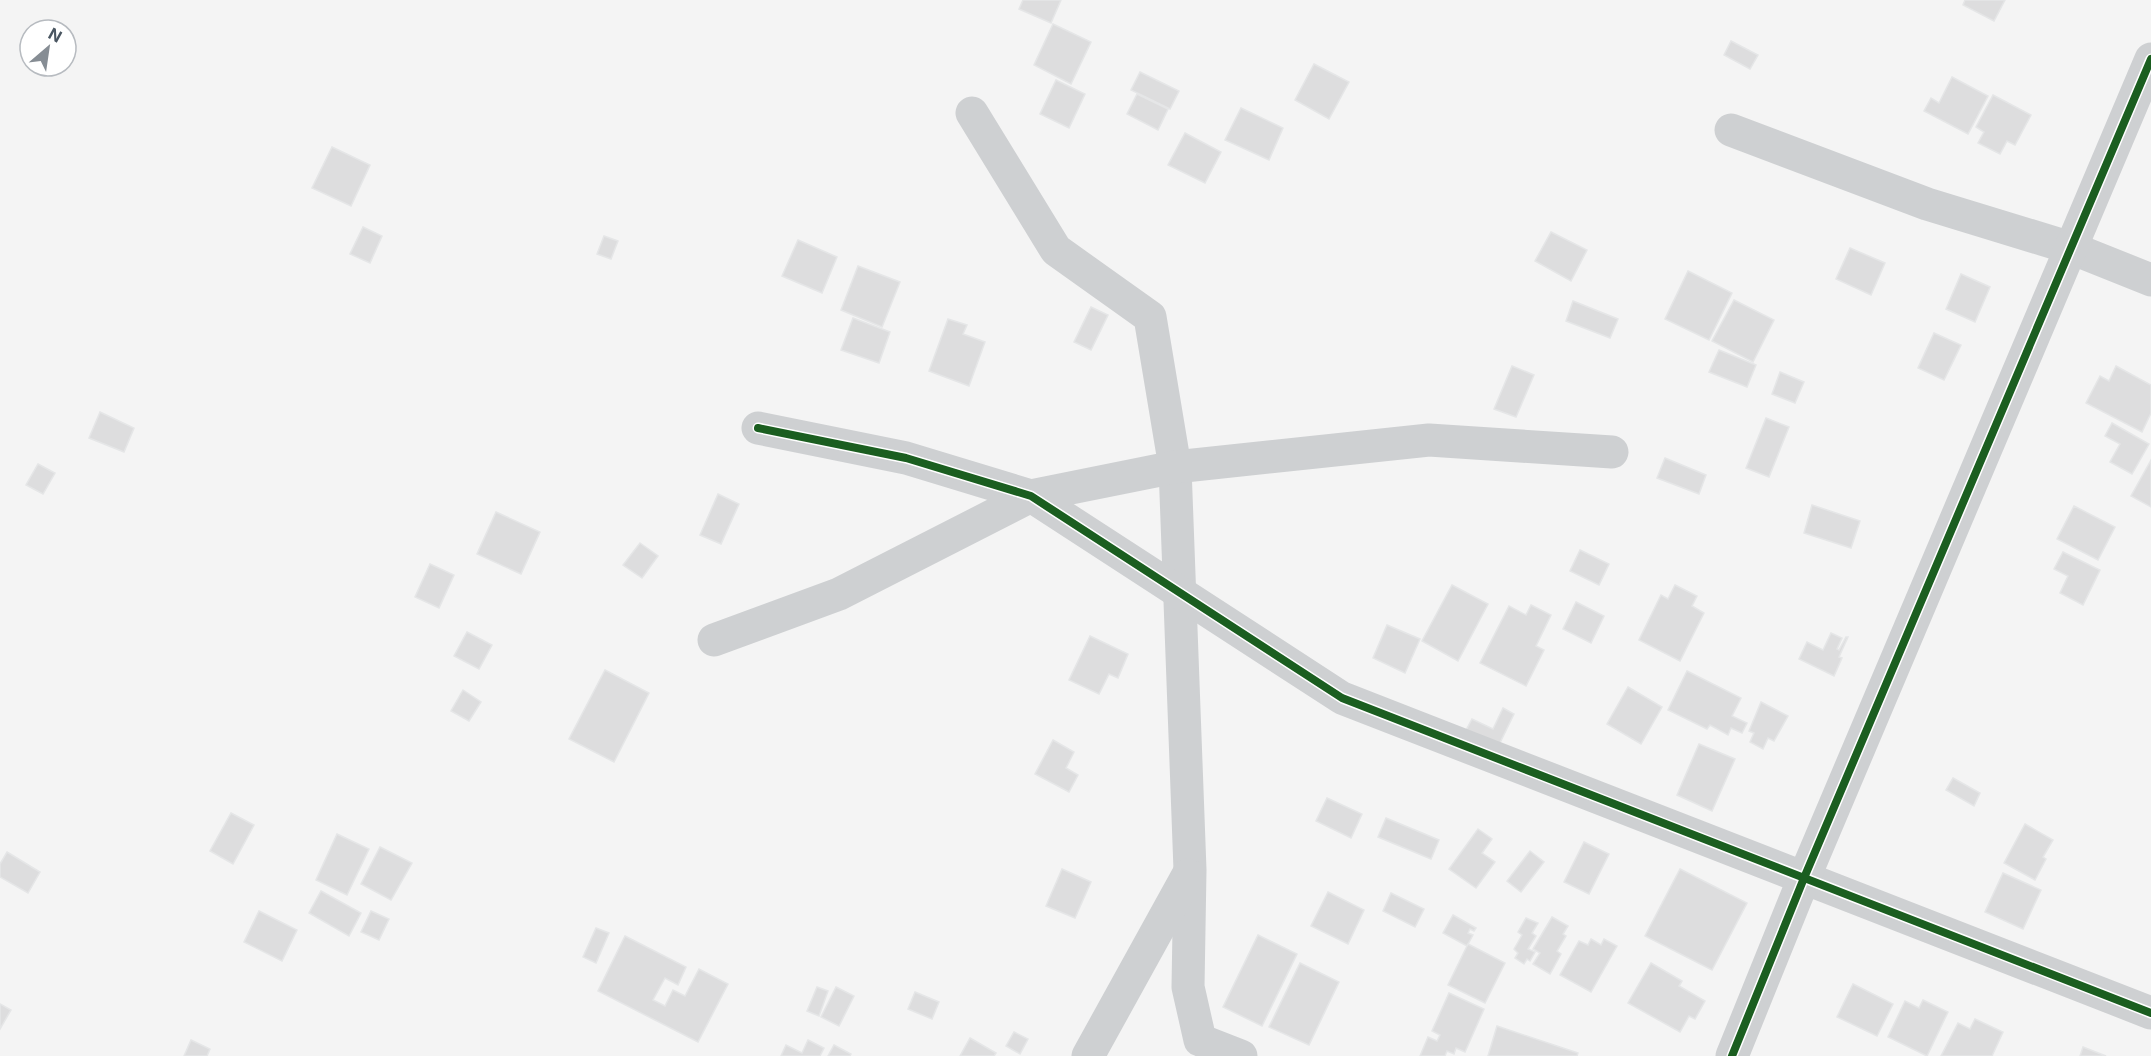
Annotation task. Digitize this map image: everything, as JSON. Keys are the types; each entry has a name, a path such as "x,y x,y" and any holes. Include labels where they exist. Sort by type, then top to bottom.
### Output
{"street":[{"path":"1732,1056 1804,878 2151,59"},
{"path":"972,113 1056,250 1150,317 1176,467 1190,870 1188,987 1200,1040 1241,1056"},
{"path":"1731,130 1927,204 2071,248 2151,280"},
{"path":"758,428 906,458 1031,496 1342,698 2151,1013"},
{"path":"714,640 839,594 1031,496 1176,467 1429,440 1612,452"},
{"path":"1088,1056 1190,870"}],"building":[{"path":"1023,0 1061,0 1051,23 1019,9"},
{"path":"1965,0 2005,0 1994,21 1963,5"},
{"path":"1053,24 1091,42 1071,84 1034,65"},
{"path":"1731,41 1758,55 1750,69 1724,55"},
{"path":"1314,64 1349,82 1329,119 1295,100"},
{"path":"1140,72 1179,91 1170,109 1131,90"},
{"path":"1952,77 1988,96 1968,134 1924,111 1931,98 1939,103"},
{"path":"1056,80 1085,94 1069,128 1040,114"},
{"path":"1137,94 1168,109 1158,130 1127,114"},
{"path":"1993,95 2031,115 2015,145 2007,141 2000,154 1978,143 1984,132 1976,127"},
{"path":"1241,108 1283,128 1269,160 1225,140"},
{"path":"1185,133 1221,152 1205,183 1168,165"},
{"path":"332,147 370,165 351,206 312,188"},
{"path":"363,227 382,236 370,263 350,254"},
{"path":"1551,232 1587,250 1571,281 1535,261"},
{"path":"604,236 618,241 611,259 597,254"},
{"path":"798,240 837,257 822,293 782,276"},
{"path":"1850,248 1885,263 1871,295 1836,279"},
{"path":"858,266 900,282 882,327 841,310"},
{"path":"1688,271 1732,293 1709,340 1665,319"},
{"path":"1961,274 1990,287 1975,322 1946,309"},
{"path":"1734,300 1774,320 1753,362 1712,341"},
{"path":"1573,301 1618,319 1610,338 1566,321"},
{"path":"1091,307 1108,315 1091,350 1074,342"},
{"path":"853,318 890,332 879,363 841,350"},
{"path":"948,319 967,325 963,334 985,342 969,386 929,371"},
{"path":"1934,333 1961,345 1944,380 1918,368"},
{"path":"1719,350 1756,365 1747,387 1709,372"},
{"path":"1512,366 1534,375 1516,417 1494,409"},
{"path":"2116,366 2151,385 2151,413 2142,432 2086,403 2100,376 2109,381"},
{"path":"1780,372 1804,382 1795,403 1772,394"},
{"path":"100,412 134,428 124,452 89,438"},
{"path":"1766,418 1789,427 1769,477 1746,468"},
{"path":"2112,423 2149,444 2132,474 2110,462 2120,444 2105,436"},
{"path":"1665,458 1706,475 1699,494 1657,478"},
{"path":"2151,460 2151,507 2131,496"},
{"path":"38,464 55,473 43,494 26,485"},
{"path":"718,494 739,504 721,544 700,535"},
{"path":"1812,505 1860,521 1851,548 1804,533"},
{"path":"2074,506 2115,527 2098,560 2057,539"},
{"path":"496,512 540,532 521,574 477,554"},
{"path":"640,543 658,556 642,578 623,565"},
{"path":"1580,550 1609,564 1599,585 1570,571"},
{"path":"2063,552 2100,570 2083,605 2060,593 2068,576 2054,569"},
{"path":"430,564 454,575 439,608 415,597"},
{"path":"1452,585 1488,604 1458,661 1422,641"},
{"path":"1675,585 1697,596 1692,606 1704,613 1680,661 1639,640 1661,595 1668,599"},
{"path":"1576,602 1604,616 1591,643 1563,629"},
{"path":"1531,605 1551,615 1536,646 1544,650 1526,686 1480,663 1509,606 1526,615"},
{"path":"1387,625 1420,639 1405,673 1373,658"},
{"path":"467,632 492,645 479,669 454,656"},
{"path":"1831,633 1842,638 1837,649 1839,650 1848,637 1834,676 1799,659 1807,642 1823,650"},
{"path":"1090,636 1128,654 1118,678 1109,674 1099,694 1069,680"},
{"path":"605,670 649,693 614,762 569,739"},
{"path":"1687,671 1741,698 1732,716 1747,723 1742,733 1731,728 1728,735 1710,725 1707,729 1668,710"},
{"path":"1628,687 1662,707 1641,744 1607,724"},
{"path":"463,690 481,702 469,721 451,711"},
{"path":"1761,702 1788,716 1774,741 1768,738 1763,749 1750,742 1754,733 1749,731"},
{"path":"1503,708 1514,714 1496,751 1464,734 1472,719 1493,729"},
{"path":"1053,740 1074,752 1066,768 1078,775 1069,792 1035,774"},
{"path":"1699,744 1735,759 1712,811 1677,795"},
{"path":"1953,778 1980,793 1974,806 1946,790"},
{"path":"1327,798 1362,814 1351,838 1316,821"},
{"path":"231,813 254,825 233,864 210,851"},
{"path":"1386,818 1439,840 1431,859 1378,837"},
{"path":"2025,824 2053,840 2043,857 2046,859 2035,880 2004,863"},
{"path":"1478,829 1492,839 1482,853 1495,862 1476,888 1449,869"},
{"path":"337,834 369,849 347,895 316,880"},
{"path":"1584,842 1609,854 1589,894 1564,882"},
{"path":"380,847 412,863 391,900 361,884"},
{"path":"1530,851 1544,862 1521,892 1507,881"},
{"path":"7,852 40,872 28,893 0,877 0,864"},
{"path":"1062,869 1091,882 1075,918 1046,906"},
{"path":"1680,869 1747,903 1712,970 1645,936"},
{"path":"2003,873 2041,890 2023,929 1985,912"},
{"path":"321,891 361,913 349,936 309,913"},
{"path":"1328,892 1364,910 1348,944 1311,926"},
{"path":"1391,893 1424,909 1415,927 1383,911"},
{"path":"259,911 297,930 282,961 244,942"},
{"path":"371,911 389,919 379,940 361,932"},
{"path":"1453,915 1476,928 1474,931 1470,929 1468,933 1473,935 1467,946 1443,933"},
{"path":"1552,917 1568,926 1563,934 1566,936 1557,951 1561,954 1550,974 1533,964 1540,953 1533,949"},
{"path":"1526,918 1538,923 1532,933 1536,936 1528,949 1535,952 1530,961 1527,959 1524,964 1515,958 1518,953 1514,949 1522,935 1518,932"},
{"path":"596,928 609,933 596,963 583,957"},
{"path":"1258,935 1297,954 1262,1026 1223,1007"},
{"path":"625,936 686,967 678,985 665,978 653,1000 665,1006 673,990 685,996 699,969 728,984 698,1042 598,991"},
{"path":"1591,939 1601,945 1604,939 1617,946 1591,992 1560,975 1579,941 1588,945"},
{"path":"1468,944 1505,963 1485,1003 1448,985"},
{"path":"1300,963 1339,982 1309,1045 1269,1027"},
{"path":"1651,963 1682,981 1679,986 1705,1001 1695,1019 1689,1016 1680,1032 1628,1003"},
{"path":"1853,984 1893,1004 1877,1036 1837,1017"},
{"path":"817,987 828,991 819,1016 807,1011"},
{"path":"836,987 854,996 839,1026 821,1017"},
{"path":"915,992 939,1002 932,1019 908,1009"},
{"path":"1449,993 1484,1009 1465,1052 1456,1048 1454,1054 1447,1051 1445,1056 1420,1056 1428,1037 1437,1041 1440,1035 1432,1031"},
{"path":"1923,1000 1948,1012 1927,1056 1888,1037 1905,1001 1919,1008"},
{"path":"0,1004 11,1010 0,1029"},
{"path":"1975,1019 2003,1032 1992,1056 1941,1056 1958,1023 1970,1029"},
{"path":"1497,1026 1578,1053 1577,1056 1488,1056"},
{"path":"1014,1032 1028,1039 1020,1054 1006,1046"},
{"path":"970,1038 996,1053 994,1056 960,1056"},
{"path":"191,1040 210,1049 207,1056 184,1056"},
{"path":"808,1040 824,1048 820,1056 781,1056 786,1045 802,1053"},
{"path":"834,1045 851,1054 850,1056 828,1056"},
{"path":"2083,1047 2106,1056 2080,1056"}],"cycle path":[{"path":"1732,1056 1804,878 2151,59"},
{"path":"758,428 906,458 1031,496 1342,698 2151,1013"}]}
